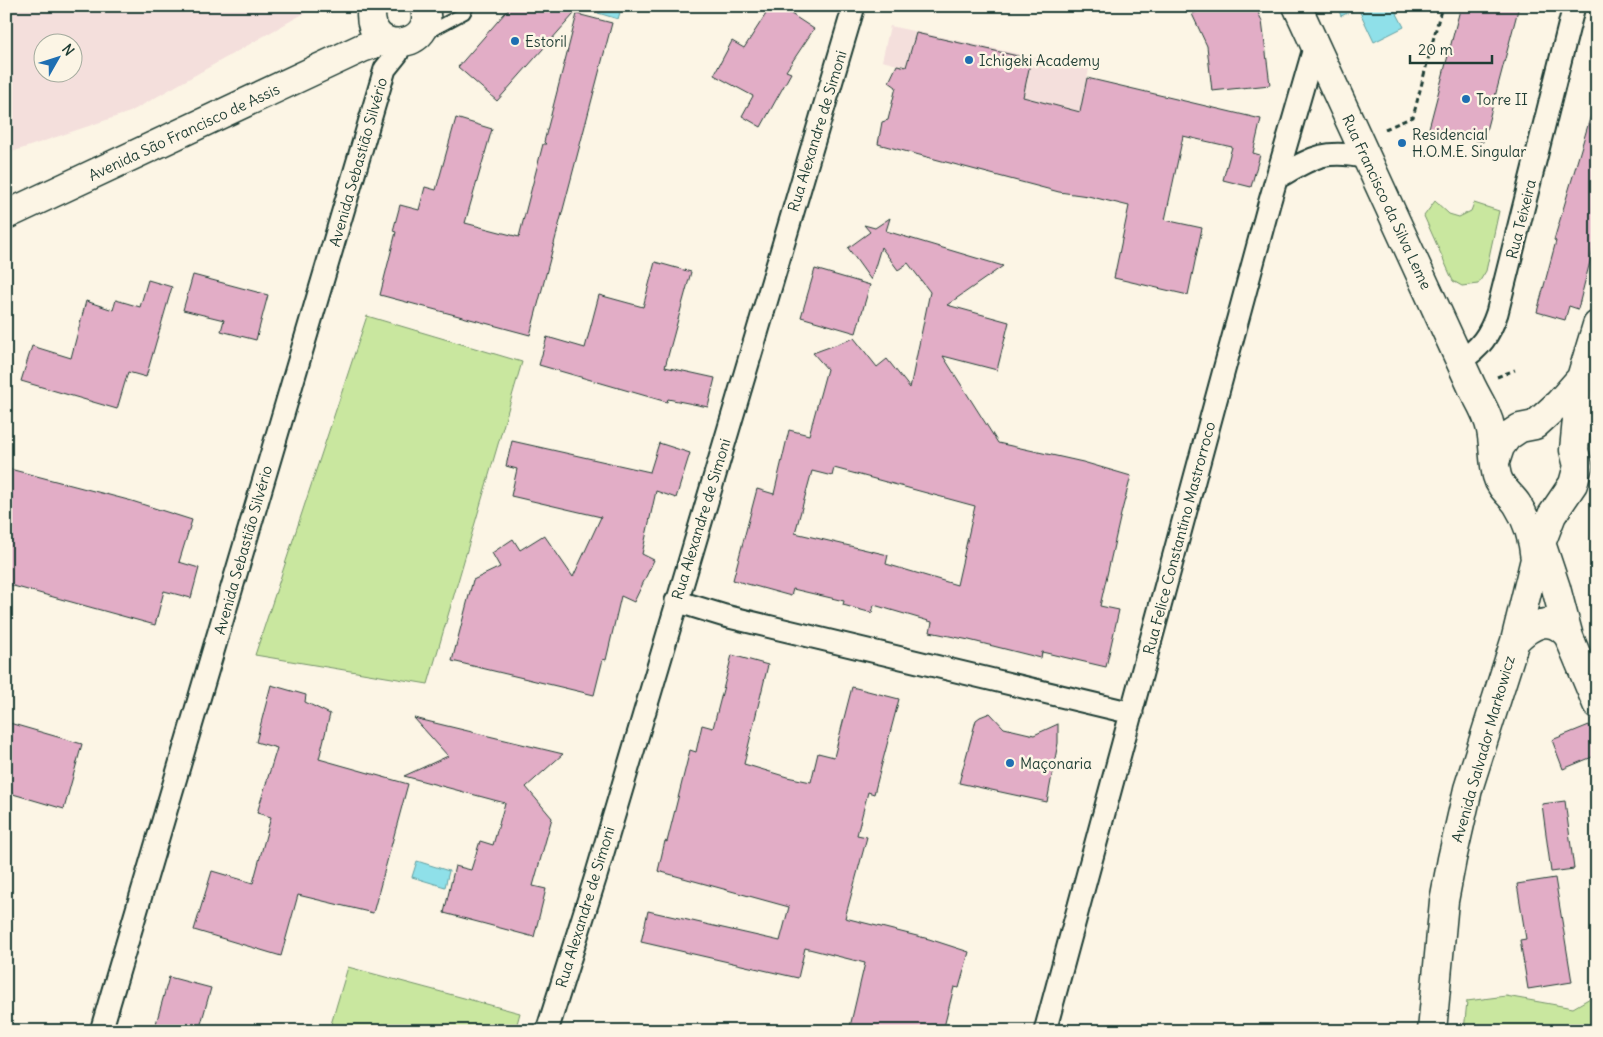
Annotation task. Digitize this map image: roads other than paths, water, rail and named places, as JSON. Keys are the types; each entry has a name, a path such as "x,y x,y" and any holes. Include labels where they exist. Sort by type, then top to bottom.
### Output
{"street":[{"path":"385,36 424,27 426,13 424,6"},
{"name":"Rua Alexandre de Simoni","path":"547,1031 596,876 854,6"},
{"name":"Rua Francisco da Silva Leme","path":"1297,6 1477,397 1486,412 1495,462"},
{"name":"Rua Teixeira","path":"1460,360 1479,348 1498,313 1574,6"},
{"name":"Avenida Sebastião Silvério","path":"101,1031 385,69 381,57 385,36"},
{"name":"Avenida São Francisco de Assis","path":"6,215 385,36"},
{"name":"Rua Felice Constantino Mastrorroco","path":"1045,1031 1276,178 1315,45"},
{"path":"1276,178 1308,160 1327,154 1346,153 1367,158"},
{"path":"1581,378 1559,403 1535,425 1520,428 1508,436 1500,447 1495,462 1497,477 1508,495 1516,502 1544,507 1561,500 1573,484 1578,466 1574,450 1581,378 1597,325"},
{"path":"1477,397 1505,413 1535,425 1549,428 1563,436 1574,450"},
{"name":"Avenida Salvador Markowicz","path":"1432,1031 1444,901 1471,780 1515,641 1538,551 1552,515 1561,500"},
{"path":"1516,502 1560,603 1569,637 1597,704"},
{"path":"676,601 735,618 1132,713"},
{"path":"1515,641 1528,629 1544,623 1552,623 1559,626 1569,637"}],"lane":[{"path":"385,36 452,21 464,13 468,6"}],"water":[{"path":"600,6 622,6 618,19 598,13"},
{"path":"1337,6 1393,6 1404,27 1374,42 1358,8 1341,16"},
{"path":"417,861 449,871 445,887 412,877"}],"place":[{"name":"Estoril","path":"515,41"},
{"name":"Ichigeki Academy","path":"969,60"},
{"name":"Torre II","path":"1466,99"},
{"name":"Residencial H.O.M.E. Singular","path":"1402,143"},
{"name":"Maçonaria","path":"1010,763"}]}
